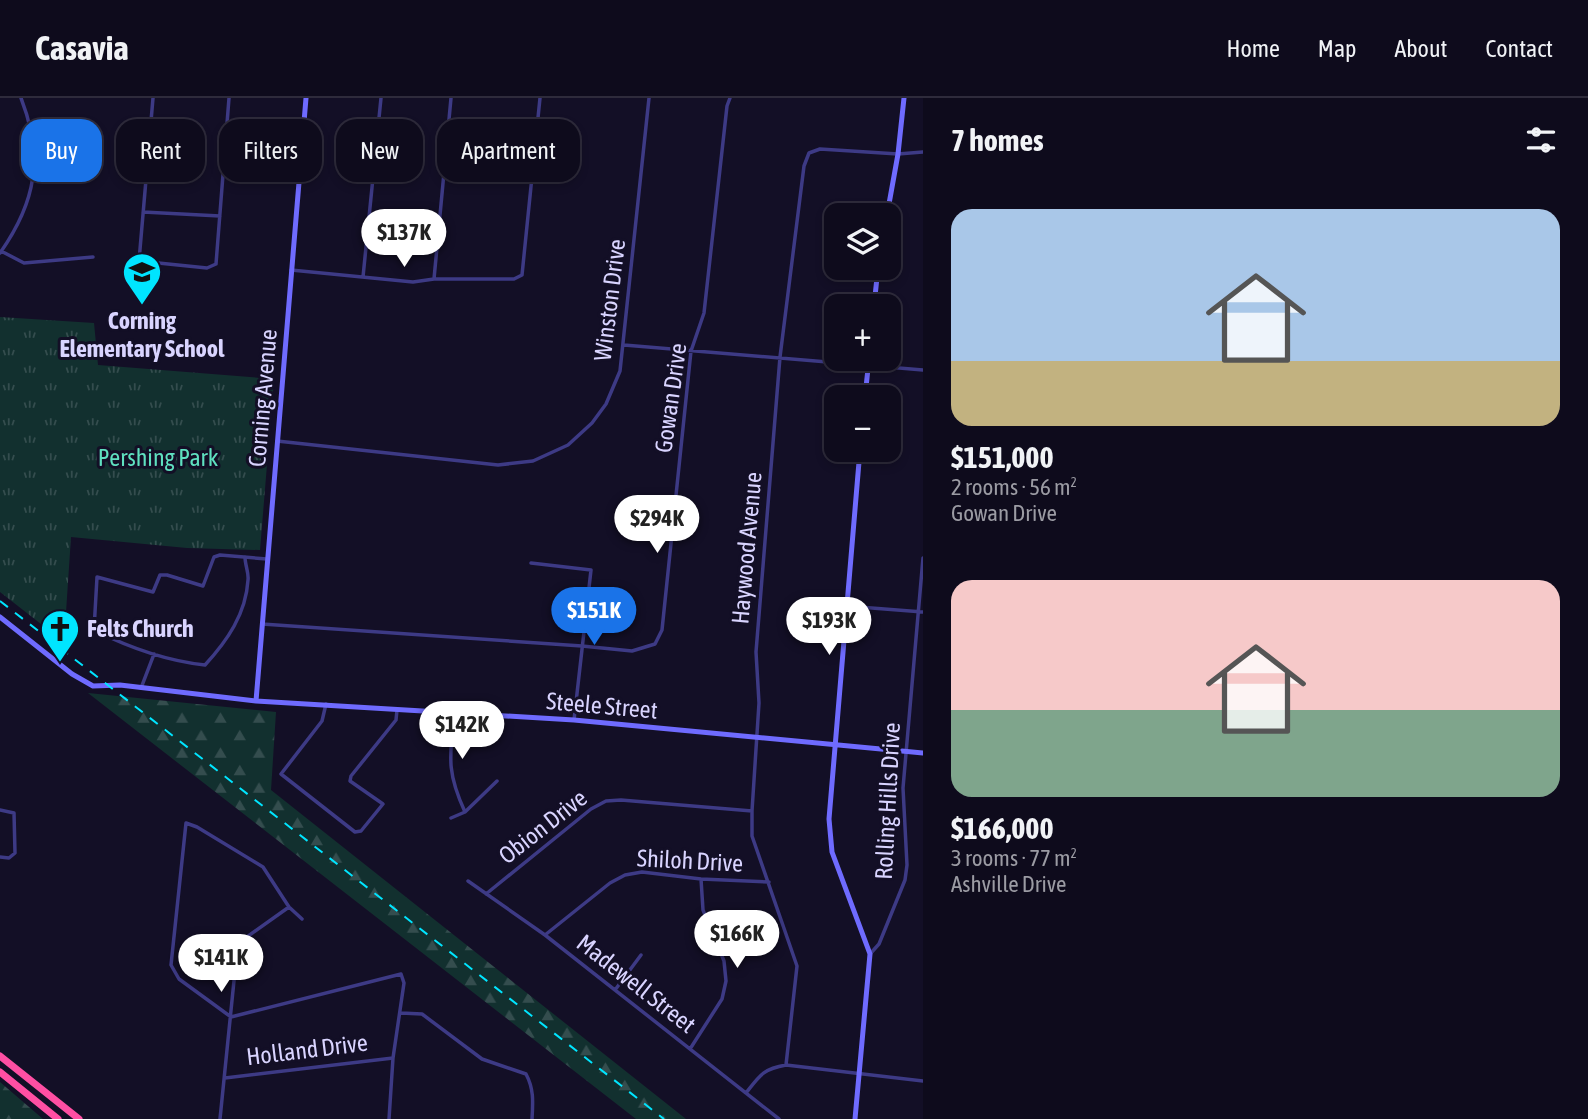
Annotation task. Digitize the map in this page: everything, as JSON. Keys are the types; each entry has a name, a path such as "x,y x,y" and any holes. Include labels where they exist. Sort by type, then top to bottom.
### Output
{"highway":[{"path":"0,1056 79,1119"},
{"path":"0,1072 58,1119"}],"street":[{"path":"21,98 30,122 35,153 32,188 20,222 0,251 24,263 93,257"},
{"path":"153,98 139,261 207,268 216,264 229,98"},
{"name":"Corning Avenue","path":"256,701 306,98"},
{"path":"363,277 381,98"},
{"path":"434,279 451,98"},
{"path":"291,270 413,282 434,279 514,279 522,275 540,98"},
{"name":"Winston Drive","path":"277,441 498,465 533,460 568,444 592,423 606,404 620,371 649,98"},
{"name":"Gowan Drive","path":"262,624 632,651 655,644 662,630 691,351 705,313 730,98"},
{"path":"889,203 904,98"},
{"name":"Haywood Avenue","path":"786,1065 797,966 752,836 759,703 756,652 780,357 804,166 809,153 820,149 898,154"},
{"path":"898,154 923,152"},
{"path":"143,212 220,216"},
{"path":"624,345 824,359"},
{"path":"901,366 923,370"},
{"path":"855,1119 870,954 832,852 829,819 859,462"},
{"path":"245,558 248,579 239,619 205,665 154,654 118,642 94,630 97,577 153,592 160,575 203,586 214,557 220,555 267,559"},
{"name":"Rolling Hills Drive","path":"870,954 879,944 905,880 907,865 904,788 921,612 923,558"},
{"path":"531,563 590,570 574,720"},
{"path":"846,606 921,612"},
{"name":"Steele Street","path":"0,617 72,674 93,687 141,688 256,701 574,720 923,753"},
{"path":"141,688 154,654"},
{"path":"326,705 322,721 281,774 355,832 361,831 383,804 350,780 351,776 396,720 398,708"},
{"path":"454,711 449,765 453,787 465,812"},
{"path":"451,818 465,812 497,781"},
{"name":"Obion Drive","path":"486,894 591,809 606,801 752,811"},
{"path":"0,810 14,813 15,820 15,853 9,858 0,857"},
{"path":"231,1017 179,979 170,965 186,823 263,867 289,906 302,919"},
{"name":"Shiloh Drive","path":"545,935 610,883 625,875 642,872 701,879 769,882"},
{"path":"690,1049 722,999 726,981 724,961 703,910 701,879"},
{"name":"Madewell Street","path":"468,881 545,935 779,1119"},
{"path":"220,1119 237,951 244,939 289,906"},
{"path":"615,990 641,955"},
{"path":"231,1017 401,974 404,983 393,1058 389,1119"},
{"path":"401,1013 422,1014 482,1059 526,1074 533,1097 531,1119"},
{"name":"Holland Drive","path":"224,1078 393,1058"},
{"path":"746,1093 761,1073 786,1065 923,1081"}],"green space":[{"name":"Pershing Park","path":"0,317 94,323 98,365 274,379 260,550 187,548 71,537 64,642 0,592"},
{"path":"88,693 276,712 271,790 686,1119 636,1119"},
{"path":"0,1082 43,1119 0,1119"}],"railway":[{"path":"0,601 664,1119"}],"place":[{"name":"Corning Elementary School","path":"142,306"},
{"name":"Felts Church","path":"60,663"}]}
